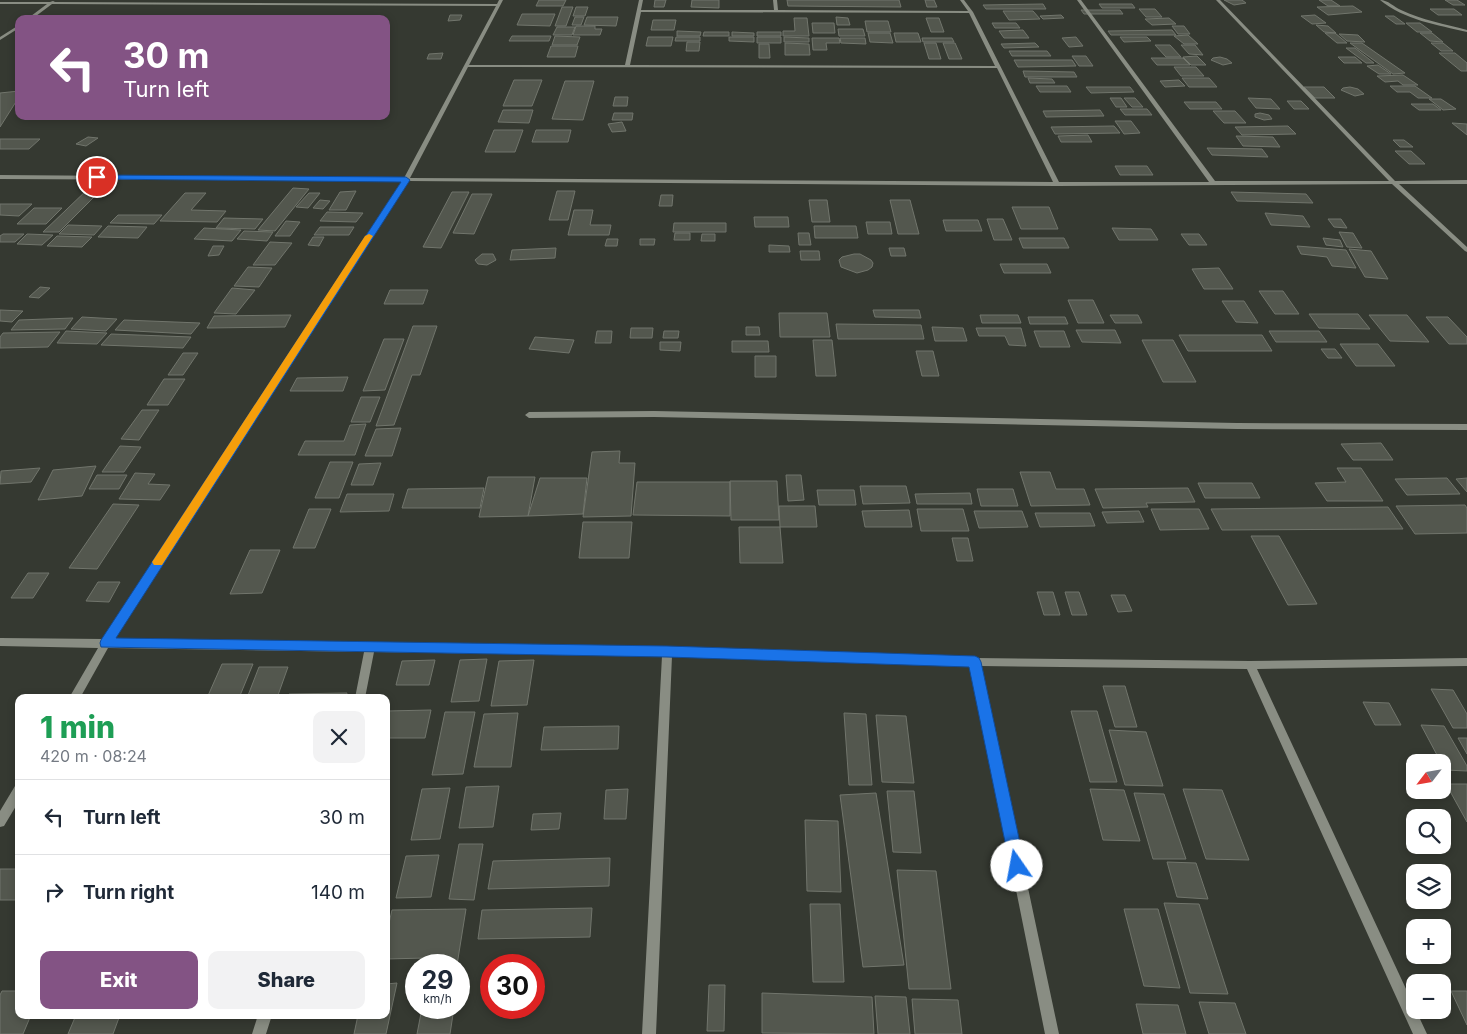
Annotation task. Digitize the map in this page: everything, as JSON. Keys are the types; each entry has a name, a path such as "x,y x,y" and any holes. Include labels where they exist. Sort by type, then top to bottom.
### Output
{"street":[{"path":"627,66 641,0"},
{"path":"775,0 776,11"},
{"path":"962,0 971,12 1057,184"},
{"path":"1079,0 1214,184"},
{"path":"1218,0 1394,183 1467,250"},
{"path":"1382,0 1392,8 1404,13 1467,31"},
{"path":"35,15 54,1"},
{"path":"0,3 54,1 499,3 406,180 106,643 76,694"},
{"path":"639,11 971,12"},
{"path":"0,39 15,29"},
{"path":"466,66 998,67"},
{"path":"0,177 1057,184 1467,182"},
{"path":"529,414 654,414 1217,426 1467,427"},
{"path":"0,642 667,652 975,662 1250,665 1467,662"},
{"path":"361,694 370,647"},
{"path":"649,1034 667,652"},
{"path":"975,662 1052,1034"},
{"path":"1250,665 1420,1034"},
{"path":"0,822 15,797"},
{"path":"259,1034 264,1019"}],"building":[{"path":"539,0 566,0 563,6 536,6"},
{"path":"655,0 666,0 664,7 654,7"},
{"path":"692,0 719,0 719,8 691,7"},
{"path":"787,0 899,0 901,7 788,6"},
{"path":"925,0 934,0 937,7 927,7"},
{"path":"1224,0 1242,0 1246,3 1234,5"},
{"path":"1319,0 1331,0 1340,6 1328,6"},
{"path":"1445,0 1457,0 1465,5 1453,5"},
{"path":"1043,4 1046,9 986,9 983,5"},
{"path":"1099,4 1132,4 1135,8 1102,8"},
{"path":"1353,6 1362,12 1328,15 1317,7"},
{"path":"562,7 573,7 566,26 555,26"},
{"path":"576,7 588,7 585,16 573,16"},
{"path":"1139,9 1155,9 1162,17 1146,17"},
{"path":"1430,9 1454,9 1462,15 1438,15"},
{"path":"1081,10 1120,10 1123,14 1084,14"},
{"path":"1003,11 1033,11 1040,19 1009,20"},
{"path":"522,14 555,14 550,26 517,25"},
{"path":"450,15 462,15 460,20 448,21"},
{"path":"1061,15 1064,18 1043,19 1040,16"},
{"path":"1315,15 1326,23 1312,24 1301,16"},
{"path":"1385,16 1394,16 1405,24 1396,24"},
{"path":"575,17 584,17 581,25 572,25"},
{"path":"587,17 618,17 616,26 584,25"},
{"path":"836,17 848,18 850,25 837,25"},
{"path":"794,18 807,18 809,36 783,36 783,31 795,31"},
{"path":"926,18 939,18 944,32 931,32"},
{"path":"1169,18 1176,24 1152,25 1145,19"},
{"path":"653,20 676,20 674,30 651,30"},
{"path":"865,21 888,21 891,32 867,32"},
{"path":"812,23 834,23 835,33 813,33"},
{"path":"992,23 1016,23 1020,28 995,28"},
{"path":"1406,23 1420,23 1432,32 1417,32"},
{"path":"1316,25 1328,26 1336,33 1324,32"},
{"path":"576,26 595,26 595,29 602,29 600,35 573,35"},
{"path":"1172,26 1184,26 1190,34 1178,34"},
{"path":"557,27 575,27 572,35 553,35"},
{"path":"838,29 863,29 865,36 839,36"},
{"path":"1023,30 1029,38 1004,38 999,31"},
{"path":"1172,30 1176,35 1111,35 1108,31"},
{"path":"677,31 701,32 700,36 677,36"},
{"path":"704,32 729,32 729,36 703,36"},
{"path":"732,32 754,33 754,36 732,36"},
{"path":"757,32 781,32 781,36 757,36"},
{"path":"868,33 890,33 893,43 870,42"},
{"path":"894,33 918,33 921,42 896,42"},
{"path":"1325,33 1335,33 1347,43 1337,43"},
{"path":"1420,33 1432,33 1443,42 1430,41"},
{"path":"1339,34 1358,35 1365,42 1347,41"},
{"path":"1188,35 1198,44 1184,44 1174,36"},
{"path":"512,36 551,36 549,41 509,41"},
{"path":"555,36 580,37 577,45 552,45"},
{"path":"648,37 673,37 671,46 646,46"},
{"path":"676,37 700,37 700,41 675,41"},
{"path":"729,37 754,37 754,42 729,41"},
{"path":"757,37 781,37 781,43 757,43"},
{"path":"784,37 809,38 809,42 784,42"},
{"path":"1076,37 1083,46 1069,47 1062,38"},
{"path":"1120,37 1147,37 1151,41 1124,42"},
{"path":"812,38 839,38 840,43 826,43 827,50 813,50"},
{"path":"840,38 865,38 866,44 841,43"},
{"path":"922,38 952,38 954,42 923,42"},
{"path":"687,42 700,42 699,51 686,51"},
{"path":"785,43 809,44 810,55 785,55"},
{"path":"924,43 936,43 941,59 929,59"},
{"path":"943,43 955,43 962,59 949,59"},
{"path":"1035,43 1039,47 1004,48 1001,44"},
{"path":"1350,43 1362,43 1405,73 1393,74"},
{"path":"1431,43 1443,43 1453,51 1441,51"},
{"path":"759,44 769,44 770,58 759,58"},
{"path":"1155,45 1170,45 1181,57 1166,57"},
{"path":"1181,45 1195,45 1203,55 1189,54"},
{"path":"551,46 578,46 575,57 547,57"},
{"path":"1346,48 1355,48 1374,63 1366,63"},
{"path":"1009,51 1047,51 1051,56 1012,56"},
{"path":"443,53 441,59 427,59 429,54"},
{"path":"1439,53 1455,53 1467,63 1467,71 1461,71"},
{"path":"1072,56 1086,56 1093,66 1079,66"},
{"path":"1197,56 1206,65 1191,65 1183,57"},
{"path":"1220,57 1232,63 1223,65 1211,60"},
{"path":"1338,57 1355,57 1362,63 1344,63"},
{"path":"1151,58 1183,58 1190,65 1157,65"},
{"path":"1014,60 1072,60 1076,66 1018,67"},
{"path":"1378,65 1391,74 1379,74 1367,66"},
{"path":"1174,67 1196,67 1204,76 1181,76"},
{"path":"1023,71 1074,72 1077,77 1025,77"},
{"path":"1403,75 1418,85 1403,85 1398,81 1385,82 1377,76"},
{"path":"1028,78 1052,79 1055,83 1030,83"},
{"path":"1182,78 1209,78 1217,87 1189,87"},
{"path":"514,80 542,80 532,106 503,106"},
{"path":"1179,80 1185,86 1165,87 1160,81"},
{"path":"565,81 594,81 583,120 552,119"},
{"path":"1036,86 1067,86 1071,92 1040,92"},
{"path":"1390,86 1415,86 1432,98 1418,98 1410,92 1397,92"},
{"path":"1086,87 1130,87 1134,92 1091,93"},
{"path":"1304,87 1324,87 1335,98 1315,98"},
{"path":"1350,87 1358,89 1364,94 1355,96 1341,90"},
{"path":"15,91 15,103 0,127 0,93"},
{"path":"615,97 628,97 627,106 613,106"},
{"path":"1110,98 1121,98 1127,107 1116,107"},
{"path":"1124,98 1135,98 1143,107 1132,107"},
{"path":"1248,98 1271,99 1280,109 1256,108"},
{"path":"1429,99 1441,99 1456,109 1443,110"},
{"path":"1287,101 1301,101 1309,109 1294,109"},
{"path":"1184,102 1216,102 1222,109 1190,109"},
{"path":"1411,104 1433,104 1441,110 1419,110"},
{"path":"1120,109 1147,109 1152,115 1125,115"},
{"path":"503,110 533,110 529,123 498,122"},
{"path":"1100,110 1104,116 1046,117 1043,111"},
{"path":"1213,111 1235,111 1246,123 1224,123"},
{"path":"614,113 633,113 632,120 612,120"},
{"path":"1255,114 1269,115 1272,119 1264,120 1255,117"},
{"path":"1115,121 1131,121 1140,133 1124,134"},
{"path":"622,122 626,131 612,132 608,124"},
{"path":"1452,123 1467,124 1467,135"},
{"path":"1114,126 1120,133 1055,134 1051,127"},
{"path":"1288,126 1296,134 1242,135 1235,127"},
{"path":"494,130 523,130 515,152 485,152"},
{"path":"536,130 571,130 568,142 532,142"},
{"path":"1088,135 1092,142 1061,142 1058,136"},
{"path":"1236,136 1273,137 1280,147 1243,146"},
{"path":"88,137 98,138 86,146 76,144"},
{"path":"0,139 40,139 29,149 0,149"},
{"path":"1393,140 1404,140 1413,147 1400,147"},
{"path":"1207,148 1262,149 1268,157 1212,155"},
{"path":"1395,151 1411,151 1425,164 1409,164"},
{"path":"1115,166 1147,166 1153,175 1120,175"},
{"path":"90,187 104,187 59,232 43,232"},
{"path":"293,188 309,189 275,231 258,230"},
{"path":"356,191 346,210 329,210 340,192"},
{"path":"557,191 575,191 568,220 549,220"},
{"path":"452,192 469,192 441,248 423,247"},
{"path":"1231,192 1306,194 1313,203 1237,201"},
{"path":"185,193 206,193 191,210 226,211 217,222 160,221"},
{"path":"309,193 320,193 308,208 296,207"},
{"path":"472,194 492,194 474,234 453,233"},
{"path":"661,195 673,195 672,206 659,206"},
{"path":"320,200 330,201 323,209 313,208"},
{"path":"809,200 827,200 830,222 812,222"},
{"path":"890,200 910,200 919,234 898,234"},
{"path":"0,204 32,204 19,216 0,215"},
{"path":"1012,207 1049,207 1058,229 1021,229"},
{"path":"34,208 62,208 46,224 17,224"},
{"path":"574,210 593,210 590,225 611,225 609,235 568,235"},
{"path":"327,212 363,213 356,222 320,221"},
{"path":"1265,213 1303,216 1310,227 1271,225"},
{"path":"118,215 162,215 154,224 110,223"},
{"path":"754,217 788,217 789,227 755,227"},
{"path":"224,218 263,219 255,229 216,228"},
{"path":"987,219 1003,219 1012,240 994,240"},
{"path":"1328,219 1341,219 1347,228 1334,227"},
{"path":"943,220 978,220 982,231 946,231"},
{"path":"286,221 300,222 290,236 275,236"},
{"path":"866,222 890,222 892,234 868,234"},
{"path":"674,223 726,223 726,232 673,232"},
{"path":"68,225 102,226 94,235 59,234"},
{"path":"108,226 147,227 138,238 98,237"},
{"path":"814,226 856,226 858,238 815,238"},
{"path":"320,227 354,227 349,235 314,235"},
{"path":"204,228 241,230 232,241 194,239"},
{"path":"1112,228 1151,229 1158,240 1119,240"},
{"path":"244,231 273,232 267,241 237,239"},
{"path":"1339,232 1353,233 1362,248 1347,247"},
{"path":"675,233 690,233 690,240 674,240"},
{"path":"798,233 809,233 811,245 799,245"},
{"path":"3,234 24,234 15,242 0,242 0,236"},
{"path":"27,234 53,235 42,245 17,244"},
{"path":"702,234 715,234 715,241 701,241"},
{"path":"1181,234 1199,234 1207,245 1189,245"},
{"path":"57,236 92,237 82,247 47,246"},
{"path":"313,237 324,237 319,246 308,245"},
{"path":"1019,238 1064,238 1069,248 1023,248"},
{"path":"1323,238 1340,240 1343,247 1326,245"},
{"path":"607,239 618,239 617,246 605,246"},
{"path":"640,239 655,239 654,245 640,245"},
{"path":"270,242 292,243 275,265 253,265"},
{"path":"769,245 789,246 790,252 769,252"},
{"path":"213,246 224,246 219,255 208,256"},
{"path":"1297,246 1346,250 1356,268 1332,266 1327,257 1301,254"},
{"path":"556,248 555,258 510,260 512,250"},
{"path":"889,248 904,248 906,256 891,256"},
{"path":"1349,249 1371,251 1388,279 1365,277"},
{"path":"800,251 819,251 820,260 801,260"},
{"path":"482,254 493,254 496,260 487,265 478,264 475,260"},
{"path":"860,254 871,260 873,263 872,267 857,273 841,267 839,260 842,257"},
{"path":"1000,264 1047,264 1051,273 1004,273"},
{"path":"248,267 272,268 259,287 234,286"},
{"path":"1219,268 1233,289 1204,289 1192,269"},
{"path":"40,287 50,288 39,298 29,297"},
{"path":"232,288 255,290 236,314 214,313"},
{"path":"390,290 428,290 423,304 384,304"},
{"path":"1259,291 1283,291 1299,314 1275,314"},
{"path":"1068,300 1093,300 1104,323 1078,323"},
{"path":"1222,301 1244,301 1258,323 1236,322"},
{"path":"0,310 23,311 12,322 0,321"},
{"path":"873,310 919,310 921,318 875,317"},
{"path":"779,313 827,313 830,337 780,337"},
{"path":"1309,314 1358,314 1370,329 1319,328"},
{"path":"291,315 285,327 207,328 214,316"},
{"path":"980,315 1018,315 1021,323 982,323"},
{"path":"1110,315 1138,315 1142,323 1115,323"},
{"path":"1369,315 1407,315 1429,342 1390,341"},
{"path":"82,317 117,319 106,331 71,329"},
{"path":"1028,317 1065,317 1068,324 1030,324"},
{"path":"1426,317 1448,317 1467,337 1467,344 1449,344"},
{"path":"73,318 65,329 11,330 19,320"},
{"path":"124,320 200,323 191,334 115,330"},
{"path":"836,324 921,325 924,339 838,339"},
{"path":"413,326 437,326 420,375 412,375 394,425 376,426"},
{"path":"746,327 759,327 760,335 746,335"},
{"path":"932,327 963,328 967,341 935,341"},
{"path":"631,328 653,328 652,338 630,338"},
{"path":"976,328 1021,328 1026,346 1009,345 1005,336 979,336"},
{"path":"1076,330 1115,330 1121,343 1082,342"},
{"path":"66,331 107,333 97,344 57,343"},
{"path":"597,331 612,331 611,343 595,343"},
{"path":"664,331 679,331 678,338 663,338"},
{"path":"1034,331 1064,331 1070,347 1040,347"},
{"path":"1269,331 1319,331 1327,342 1276,342"},
{"path":"60,332 48,347 0,348 0,337 3,333"},
{"path":"111,334 191,337 183,348 101,345"},
{"path":"1179,335 1262,335 1272,351 1188,351"},
{"path":"535,337 574,340 569,353 529,349"},
{"path":"384,339 404,339 385,390 363,391"},
{"path":"813,340 832,340 836,376 816,376"},
{"path":"1142,340 1173,340 1196,382 1163,382"},
{"path":"732,341 768,341 769,352 732,352"},
{"path":"660,342 681,342 680,351 660,350"},
{"path":"1340,344 1378,344 1395,366 1356,366"},
{"path":"1321,349 1335,349 1342,358 1328,358"},
{"path":"916,351 933,351 939,376 922,376"},
{"path":"183,353 198,353 183,375 168,375"},
{"path":"755,356 776,356 776,377 755,377"},
{"path":"348,377 343,391 290,391 297,378"},
{"path":"164,379 185,379 168,405 147,405"},
{"path":"361,397 380,397 370,422 351,422"},
{"path":"142,410 159,410 139,440 121,439"},
{"path":"366,424 355,455 298,455 305,441 344,441 350,425"},
{"path":"401,428 392,456 365,456 376,429"},
{"path":"1381,443 1393,460 1353,460 1341,444"},
{"path":"120,446 141,447 124,472 102,472"},
{"path":"620,451 619,463 635,463 631,516 583,517 592,452"},
{"path":"330,462 353,462 339,498 315,498"},
{"path":"381,463 373,485 351,485 359,464"},
{"path":"96,466 82,496 38,500 53,470"},
{"path":"40,468 31,482 0,484 1,471"},
{"path":"1337,468 1361,468 1383,501 1327,501 1315,483 1346,482"},
{"path":"1020,472 1050,472 1056,489 1084,489 1090,505 1031,506"},
{"path":"135,473 155,474 148,484 170,485 160,500 119,499"},
{"path":"97,475 127,475 119,489 89,489"},
{"path":"786,475 801,475 804,500 788,501"},
{"path":"488,477 535,477 528,516 479,517"},
{"path":"540,478 587,478 583,514 528,516"},
{"path":"1447,478 1460,494 1407,495 1395,479"},
{"path":"1467,478 1467,492 1456,479"},
{"path":"730,481 777,481 779,520 731,520"},
{"path":"637,482 730,482 730,516 633,515"},
{"path":"1198,483 1252,483 1260,498 1205,498"},
{"path":"860,486 906,486 910,503 863,504"},
{"path":"484,488 480,508 402,508 408,489"},
{"path":"1188,488 1195,502 1146,503 1148,507 1103,508 1095,489"},
{"path":"977,489 1013,489 1018,506 981,506"},
{"path":"817,490 854,490 856,505 819,505"},
{"path":"970,493 972,504 917,504 915,494"},
{"path":"347,494 394,494 389,511 340,512"},
{"path":"113,504 139,505 97,569 69,568"},
{"path":"1465,505 1467,508 1467,533 1415,534 1396,506"},
{"path":"779,506 815,506 817,527 780,527"},
{"path":"1388,507 1403,529 1222,530 1211,509"},
{"path":"309,509 331,509 315,548 293,548"},
{"path":"917,509 963,509 969,531 921,531"},
{"path":"1151,509 1199,509 1209,529 1160,530"},
{"path":"909,510 912,527 865,527 862,511"},
{"path":"974,511 1022,511 1028,527 979,528"},
{"path":"1139,511 1144,522 1107,523 1102,512"},
{"path":"1035,513 1090,513 1095,526 1040,527"},
{"path":"583,522 632,522 629,558 579,558"},
{"path":"739,527 780,527 783,563 740,563"},
{"path":"1251,536 1279,536 1317,604 1288,605"},
{"path":"952,538 968,538 973,561 957,561"},
{"path":"250,550 280,550 262,593 230,594"},
{"path":"28,573 49,573 33,598 11,598"},
{"path":"98,582 120,582 109,602 86,601"},
{"path":"1037,592 1053,592 1060,615 1044,615"},
{"path":"1065,592 1079,592 1087,615 1072,615"},
{"path":"1111,595 1125,595 1132,611 1118,612"},
{"path":"487,659 479,701 451,702 460,660"},
{"path":"435,660 429,685 396,685 402,661"},
{"path":"534,660 527,705 491,706 499,661"},
{"path":"222,664 253,664 241,694 209,694"},
{"path":"259,667 288,667 278,694 249,694"},
{"path":"1103,686 1125,686 1137,727 1115,727"},
{"path":"1431,689 1453,690 1467,714 1467,728 1453,728"},
{"path":"347,693 347,694 289,694"},
{"path":"1363,702 1389,703 1401,725 1375,725"},
{"path":"431,710 425,738 390,738 390,711"},
{"path":"1071,711 1097,711 1117,782 1090,782"},
{"path":"445,712 475,712 463,774 432,775"},
{"path":"518,713 511,767 474,767 484,714"},
{"path":"844,713 866,714 872,785 849,785"},
{"path":"876,715 906,716 914,783 882,782"},
{"path":"1421,725 1444,726 1467,766 1467,771 1451,770 1451,754 1436,754"},
{"path":"619,726 618,749 541,750 544,727"},
{"path":"1109,730 1146,732 1163,786 1125,785"},
{"path":"1458,738 1467,738 1467,754"},
{"path":"1451,784 1467,784 1467,822 1451,793"},
{"path":"499,786 493,827 459,828 466,787"},
{"path":"450,788 440,839 411,840 422,789"},
{"path":"628,789 626,819 604,819 606,790"},
{"path":"1090,789 1124,790 1140,841 1103,840"},
{"path":"1183,789 1222,790 1249,860 1206,859"},
{"path":"887,791 914,791 921,853 893,852"},
{"path":"876,793 904,965 863,967 840,795"},
{"path":"1134,793 1164,794 1186,859 1153,859"},
{"path":"561,813 559,829 531,830 533,814"},
{"path":"805,820 838,821 841,892 807,891"},
{"path":"459,844 483,844 474,900 449,899"},
{"path":"439,855 431,897 396,898 406,856"},
{"path":"610,858 609,886 488,889 493,861"},
{"path":"1167,862 1196,863 1208,899 1177,897"},
{"path":"0,869 15,869 15,900 0,900"},
{"path":"897,870 936,871 951,989 909,989"},
{"path":"1164,903 1199,904 1228,994 1190,993"},
{"path":"810,904 840,904 844,982 813,982"},
{"path":"592,908 590,937 478,939 482,910"},
{"path":"466,909 459,954 405,954 405,959 390,959 390,919 392,910"},
{"path":"1124,909 1158,909 1180,988 1144,986"},
{"path":"397,983 390,1015 390,984"},
{"path":"709,985 725,985 724,1031 707,1031"},
{"path":"2,991 15,991 15,1019 29,1019 23,1034 0,1034 0,995"},
{"path":"1451,991 1467,991 1467,1025"},
{"path":"762,993 872,997 874,1034 762,1033"},
{"path":"875,996 906,997 910,1034 878,1034"},
{"path":"912,999 958,1000 962,1034 915,1034"},
{"path":"1199,1002 1235,1003 1246,1034 1209,1034"},
{"path":"1136,1004 1178,1005 1186,1034 1143,1034"},
{"path":"74,1019 119,1019 113,1034 68,1034"},
{"path":"357,1019 389,1019 386,1034 354,1034"},
{"path":"420,1019 452,1019 450,1034 417,1034"}],"slow traffic":[{"path":"158,562 369,236"}],"route":[{"path":"97,177 406,180 106,643 667,652 975,662 1017,866"}]}
